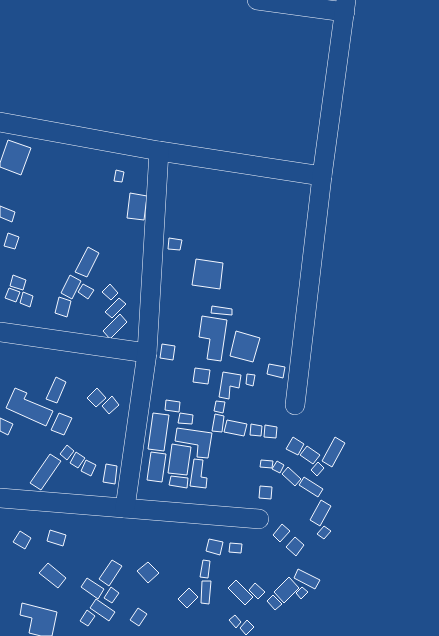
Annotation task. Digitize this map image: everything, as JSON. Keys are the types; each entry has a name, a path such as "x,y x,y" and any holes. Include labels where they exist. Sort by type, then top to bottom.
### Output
{"street":[{"path":"257,0 346,6 322,176 295,405"},
{"path":"0,122 159,151 322,176"},
{"path":"125,508 147,353 159,151"},
{"path":"0,332 147,353"},
{"path":"0,498 259,519"}],"building":[{"path":"8,140 31,148 21,175 0,167"},
{"path":"116,170 124,172 122,182 114,181"},
{"path":"130,193 147,196 144,220 127,218"},
{"path":"0,206 15,212 12,222 0,217"},
{"path":"8,233 19,237 15,249 4,246"},
{"path":"169,238 182,240 180,250 168,249"},
{"path":"88,247 99,253 87,277 75,272"},
{"path":"196,259 223,263 220,289 192,285"},
{"path":"13,275 26,280 23,290 10,286"},
{"path":"70,275 81,281 72,299 61,293"},
{"path":"83,284 94,290 88,299 78,292"},
{"path":"110,284 118,293 111,300 102,292"},
{"path":"9,288 20,292 16,302 5,298"},
{"path":"23,292 33,296 30,307 20,303"},
{"path":"59,297 71,301 67,317 55,313"},
{"path":"119,298 126,304 112,318 105,312"},
{"path":"212,306 232,309 232,315 211,313"},
{"path":"120,314 127,322 110,339 103,331"},
{"path":"202,316 227,320 221,361 207,359 210,339 199,337"},
{"path":"236,331 260,338 253,362 230,356"},
{"path":"162,344 175,346 173,360 160,358"},
{"path":"269,364 285,367 283,378 267,374"},
{"path":"195,368 210,370 208,384 193,382"},
{"path":"223,372 241,375 239,388 230,386 229,399 219,397"},
{"path":"247,374 255,375 253,386 246,384"},
{"path":"56,377 66,382 57,403 46,399"},
{"path":"15,388 27,393 24,399 53,411 46,426 6,408"},
{"path":"97,388 106,398 96,407 87,398"},
{"path":"112,396 119,405 109,414 102,406"},
{"path":"166,400 180,402 179,412 165,410"},
{"path":"216,401 225,402 223,413 214,411"},
{"path":"59,413 72,418 64,435 51,430"},
{"path":"153,413 169,415 164,451 148,449"},
{"path":"180,413 193,415 192,424 178,423"},
{"path":"215,414 224,416 222,432 212,431"},
{"path":"0,418 13,424 8,435 0,431"},
{"path":"227,420 247,424 244,436 224,432"},
{"path":"251,424 262,426 261,436 250,435"},
{"path":"265,425 277,427 276,438 264,437"},
{"path":"177,428 212,433 208,458 197,457 198,445 175,441"},
{"path":"293,437 304,444 298,455 286,449"},
{"path":"335,437 345,443 332,467 322,461"},
{"path":"172,444 191,447 187,475 168,473"},
{"path":"67,445 74,451 67,460 60,454"},
{"path":"307,446 320,455 313,464 300,455"},
{"path":"76,452 85,458 78,468 70,463"},
{"path":"151,452 166,454 162,482 147,480"},
{"path":"50,454 61,461 41,490 30,483"},
{"path":"194,459 203,460 201,477 207,478 206,488 190,486"},
{"path":"86,460 96,465 91,476 81,471"},
{"path":"261,460 273,461 272,468 260,467"},
{"path":"277,461 284,465 280,473 272,469"},
{"path":"318,462 324,468 317,476 311,470"},
{"path":"106,464 117,466 115,484 103,482"},
{"path":"288,467 301,479 295,486 282,474"},
{"path":"171,476 188,478 187,488 169,485"},
{"path":"304,477 323,489 318,497 299,485"},
{"path":"260,486 272,487 271,499 259,498"},
{"path":"321,500 331,506 320,526 310,520"},
{"path":"282,524 290,531 280,542 273,535"},
{"path":"324,526 331,531 324,539 317,534"},
{"path":"50,530 66,535 63,546 47,541"},
{"path":"20,531 31,538 25,549 13,542"},
{"path":"295,537 304,545 296,556 286,547"},
{"path":"209,539 223,542 220,555 206,551"},
{"path":"230,543 242,544 241,553 229,552"},
{"path":"112,560 122,566 109,586 99,579"},
{"path":"203,560 210,561 208,578 200,577"},
{"path":"148,562 159,573 148,583 137,571"},
{"path":"48,563 66,578 58,588 39,573"},
{"path":"298,569 320,580 315,589 294,578"},
{"path":"289,577 299,588 284,603 274,592"},
{"path":"87,578 104,589 98,599 81,587"},
{"path":"236,580 253,597 245,605 228,588"},
{"path":"202,581 211,581 209,604 201,603"},
{"path":"255,583 265,592 258,599 249,590"},
{"path":"111,587 119,593 112,603 104,598"},
{"path":"302,587 308,592 301,599 296,593"},
{"path":"189,588 198,597 187,608 178,599"},
{"path":"273,595 282,604 275,610 267,601"},
{"path":"96,599 115,612 109,621 90,608"},
{"path":"22,603 57,612 52,636 41,636 29,633 32,618 20,615"},
{"path":"138,608 147,614 139,626 130,620"},
{"path":"87,610 95,616 88,626 80,621"},
{"path":"235,615 241,622 236,628 229,620"},
{"path":"247,620 254,627 246,635 240,628"}]}
